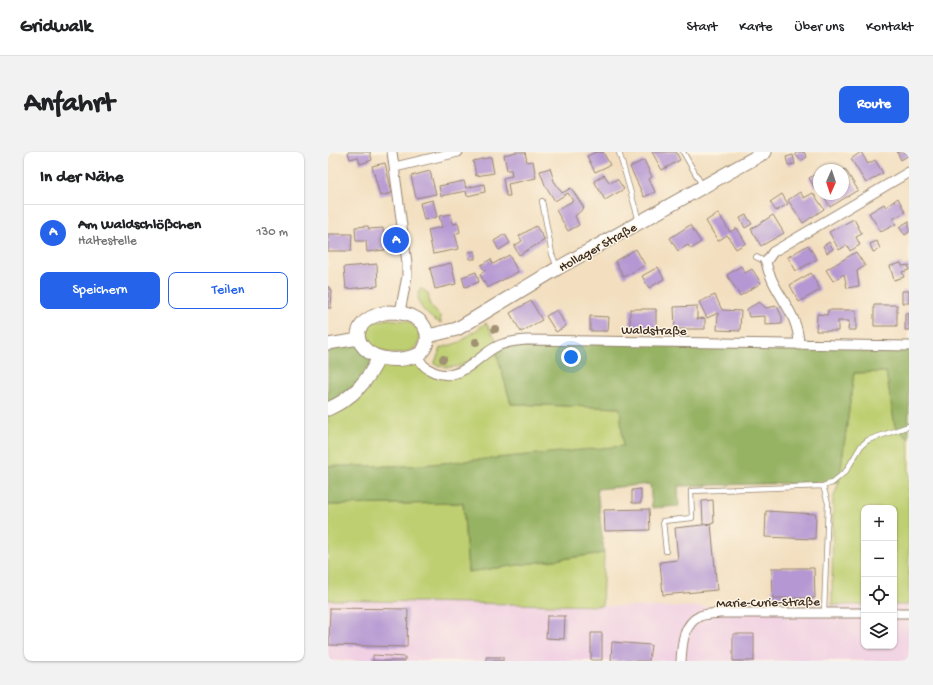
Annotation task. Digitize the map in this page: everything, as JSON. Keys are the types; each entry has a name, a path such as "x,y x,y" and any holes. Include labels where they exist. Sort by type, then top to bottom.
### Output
{"main road":[{"name":"Hollager Straße","path":"428,336 456,329 558,268 765,152"},
{"path":"388,312 400,312 419,320 428,336 423,351 417,355 398,360 379,357 362,348 359,339 361,325 368,318 376,314 388,312"},
{"path":"328,409 347,399 360,388 371,374 379,357"}],"street":[{"path":"392,152 407,263 407,276 400,312"},
{"path":"395,167 458,152"},
{"path":"799,345 799,332 796,323 768,274 766,262 773,252 909,172"},
{"path":"328,344 359,339"},
{"name":"Waldstraße","path":"417,355 421,364 427,369 447,375 460,373 495,347 510,342 527,340 909,346"},
{"name":"Marie-Curie-Straße","path":"680,661 686,628 700,616 719,613 861,613"},
{"path":"897,613 909,613"}],"lane":[{"path":"619,152 636,215 640,222"},
{"path":"683,152 703,187"},
{"path":"542,201 552,254 558,268"},
{"path":"756,257 766,262"},
{"path":"666,550 663,521 692,518 691,491 823,486 832,483 846,471 861,446 868,440 909,426"},
{"path":"823,486 828,503 824,613"}],"shaded area":[{"path":"328,600 656,607 861,605 861,649 897,649 897,605 909,605 909,661 328,661"}],"green space":[{"path":"420,288 428,293 430,305 440,316 441,323 423,310 418,299"},
{"path":"388,319 408,321 418,329 420,341 414,349 395,354 379,350 368,343 365,333 371,323"},
{"path":"486,323 497,341 468,362 460,365 444,367 434,364 441,348 460,342"},
{"path":"359,339 375,366 328,409 328,344"},
{"path":"510,342 909,345 909,439 895,427 886,372 854,373 839,482 678,486 679,506 652,508 650,484 597,489 604,553 468,572 463,503 328,505 328,466 411,466 623,446 620,408 511,404 495,347"},
{"path":"495,347 511,404 621,408 623,447 411,466 328,466 328,409 375,366 408,358 447,375"},
{"path":"886,372 895,427 909,439 909,605 897,605 897,505 861,505 861,605 832,605 833,499 839,482 854,373"},
{"path":"463,503 468,572 604,553 602,606 328,600 328,505"}],"building":[{"path":"348,152 370,152 372,160 360,164 358,157 350,159"},
{"path":"516,152 525,152 527,162 533,161 536,178 508,184 510,196 506,196 503,178 512,176 511,170 507,170 504,155"},
{"path":"596,152 603,152 610,165 595,172 587,156"},
{"path":"652,152 676,152 680,160 662,170"},
{"path":"798,152 804,152 807,157 801,161 795,154"},
{"path":"861,152 868,164 875,160 883,173 866,183 851,159"},
{"path":"897,152 909,152 909,155 901,160"},
{"path":"793,155 795,164 788,165 786,157"},
{"path":"491,157 494,173 476,176 473,161"},
{"path":"644,160 652,177 649,179 655,192 644,197 630,167"},
{"path":"385,163 392,193 380,196 372,166"},
{"path":"550,168 554,181 562,193 571,188 584,208 575,216 579,225 568,231 556,210 573,201 568,193 555,201 545,185 540,171"},
{"path":"430,171 436,194 416,198 411,176"},
{"path":"604,175 610,183 617,179 624,189 605,200 594,181"},
{"path":"849,175 858,190 849,195"},
{"path":"813,176 813,185 809,178"},
{"path":"464,181 466,188 484,184 485,192 467,196 466,191 441,196 439,186"},
{"path":"800,192 804,198 813,193 813,200 818,200 824,209 803,223 788,200"},
{"path":"782,194 788,204 776,211 770,202"},
{"path":"898,198 905,212 893,219 896,224 881,232 869,213 884,204 886,207"},
{"path":"433,200 437,217 424,220 420,203"},
{"path":"826,200 842,200 830,207"},
{"path":"718,213 730,232 737,228 746,243 736,249 727,235 718,241 706,221"},
{"path":"451,214 453,224 458,223 460,232 455,234 459,249 433,254 428,230 442,227 439,216"},
{"path":"746,215 752,224 745,228 740,218"},
{"path":"773,215 784,233 761,246 751,229"},
{"path":"854,219 862,234 856,237 860,245 850,251 847,245 839,250 829,232"},
{"path":"909,221 909,232 905,235 899,227"},
{"path":"690,225 701,242 691,249 688,245 678,251 670,238"},
{"path":"368,226 369,229 383,228 385,250 367,252 366,241 356,241 355,227"},
{"path":"536,226 545,240 519,255 514,246 522,241 519,236"},
{"path":"328,234 352,234 351,251 328,251"},
{"path":"505,234 510,243 499,250 494,241"},
{"path":"877,241 880,249 873,252 870,244"},
{"path":"829,242 833,249 827,253 823,246"},
{"path":"808,245 817,259 796,271 788,257"},
{"path":"636,249 645,265 624,277 615,261"},
{"path":"475,251 475,259 469,259 468,252"},
{"path":"856,252 865,266 857,271 859,286 847,288 844,274 833,281 826,270"},
{"path":"509,255 518,272 487,288 480,274 485,271 481,265 491,259 493,264"},
{"path":"451,263 456,284 435,289 430,268"},
{"path":"901,263 902,266 909,265 909,270 902,272 904,277 894,280 890,266"},
{"path":"377,264 378,286 346,289 344,267"},
{"path":"741,266 745,273 752,269 761,283 740,296 727,275"},
{"path":"658,267 664,279 649,288 642,276"},
{"path":"476,272 479,282 465,287 462,277"},
{"path":"811,273 820,290 799,302 790,285"},
{"path":"328,286 332,291 331,308 328,308"},
{"path":"902,291 909,291 909,303 902,303"},
{"path":"715,295 722,310 741,311 740,331 717,330 718,313 707,318 699,302"},
{"path":"531,301 542,320 521,332 510,313"},
{"path":"759,302 766,308 777,306 782,317 782,324 765,325 765,316 749,317 747,309"},
{"path":"874,305 897,305 897,326 874,326"},
{"path":"697,306 697,319 705,318 705,329 675,329 674,307"},
{"path":"630,309 656,309 656,329 630,329"},
{"path":"557,310 566,326 556,332 546,316"},
{"path":"828,310 856,310 856,330 848,330 849,321 838,321 838,331 816,331 817,314 827,315"},
{"path":"905,313 909,313 909,330 905,330"},
{"path":"590,316 609,317 608,331 590,331"},
{"path":"641,489 641,503 632,503 632,490"},
{"path":"713,500 714,523 703,524 702,501"},
{"path":"649,509 650,530 605,531 604,510"},
{"path":"766,511 816,514 815,539 765,537"},
{"path":"711,524 717,590 663,595 660,562 678,560 675,528"},
{"path":"772,568 814,568 815,598 773,598"},
{"path":"330,608 408,609 407,647 329,645"},
{"path":"547,616 565,616 564,639 546,638"},
{"path":"591,633 602,633 602,660 591,660"},
{"path":"733,634 754,634 754,661 733,661"},
{"path":"612,642 651,645 649,661 611,661"},
{"path":"373,655 405,657 405,661 373,661"},
{"path":"486,657 503,657 503,661 486,661"}],"place":[{"name":"Am Waldschlößchen","path":"396,240"}]}
